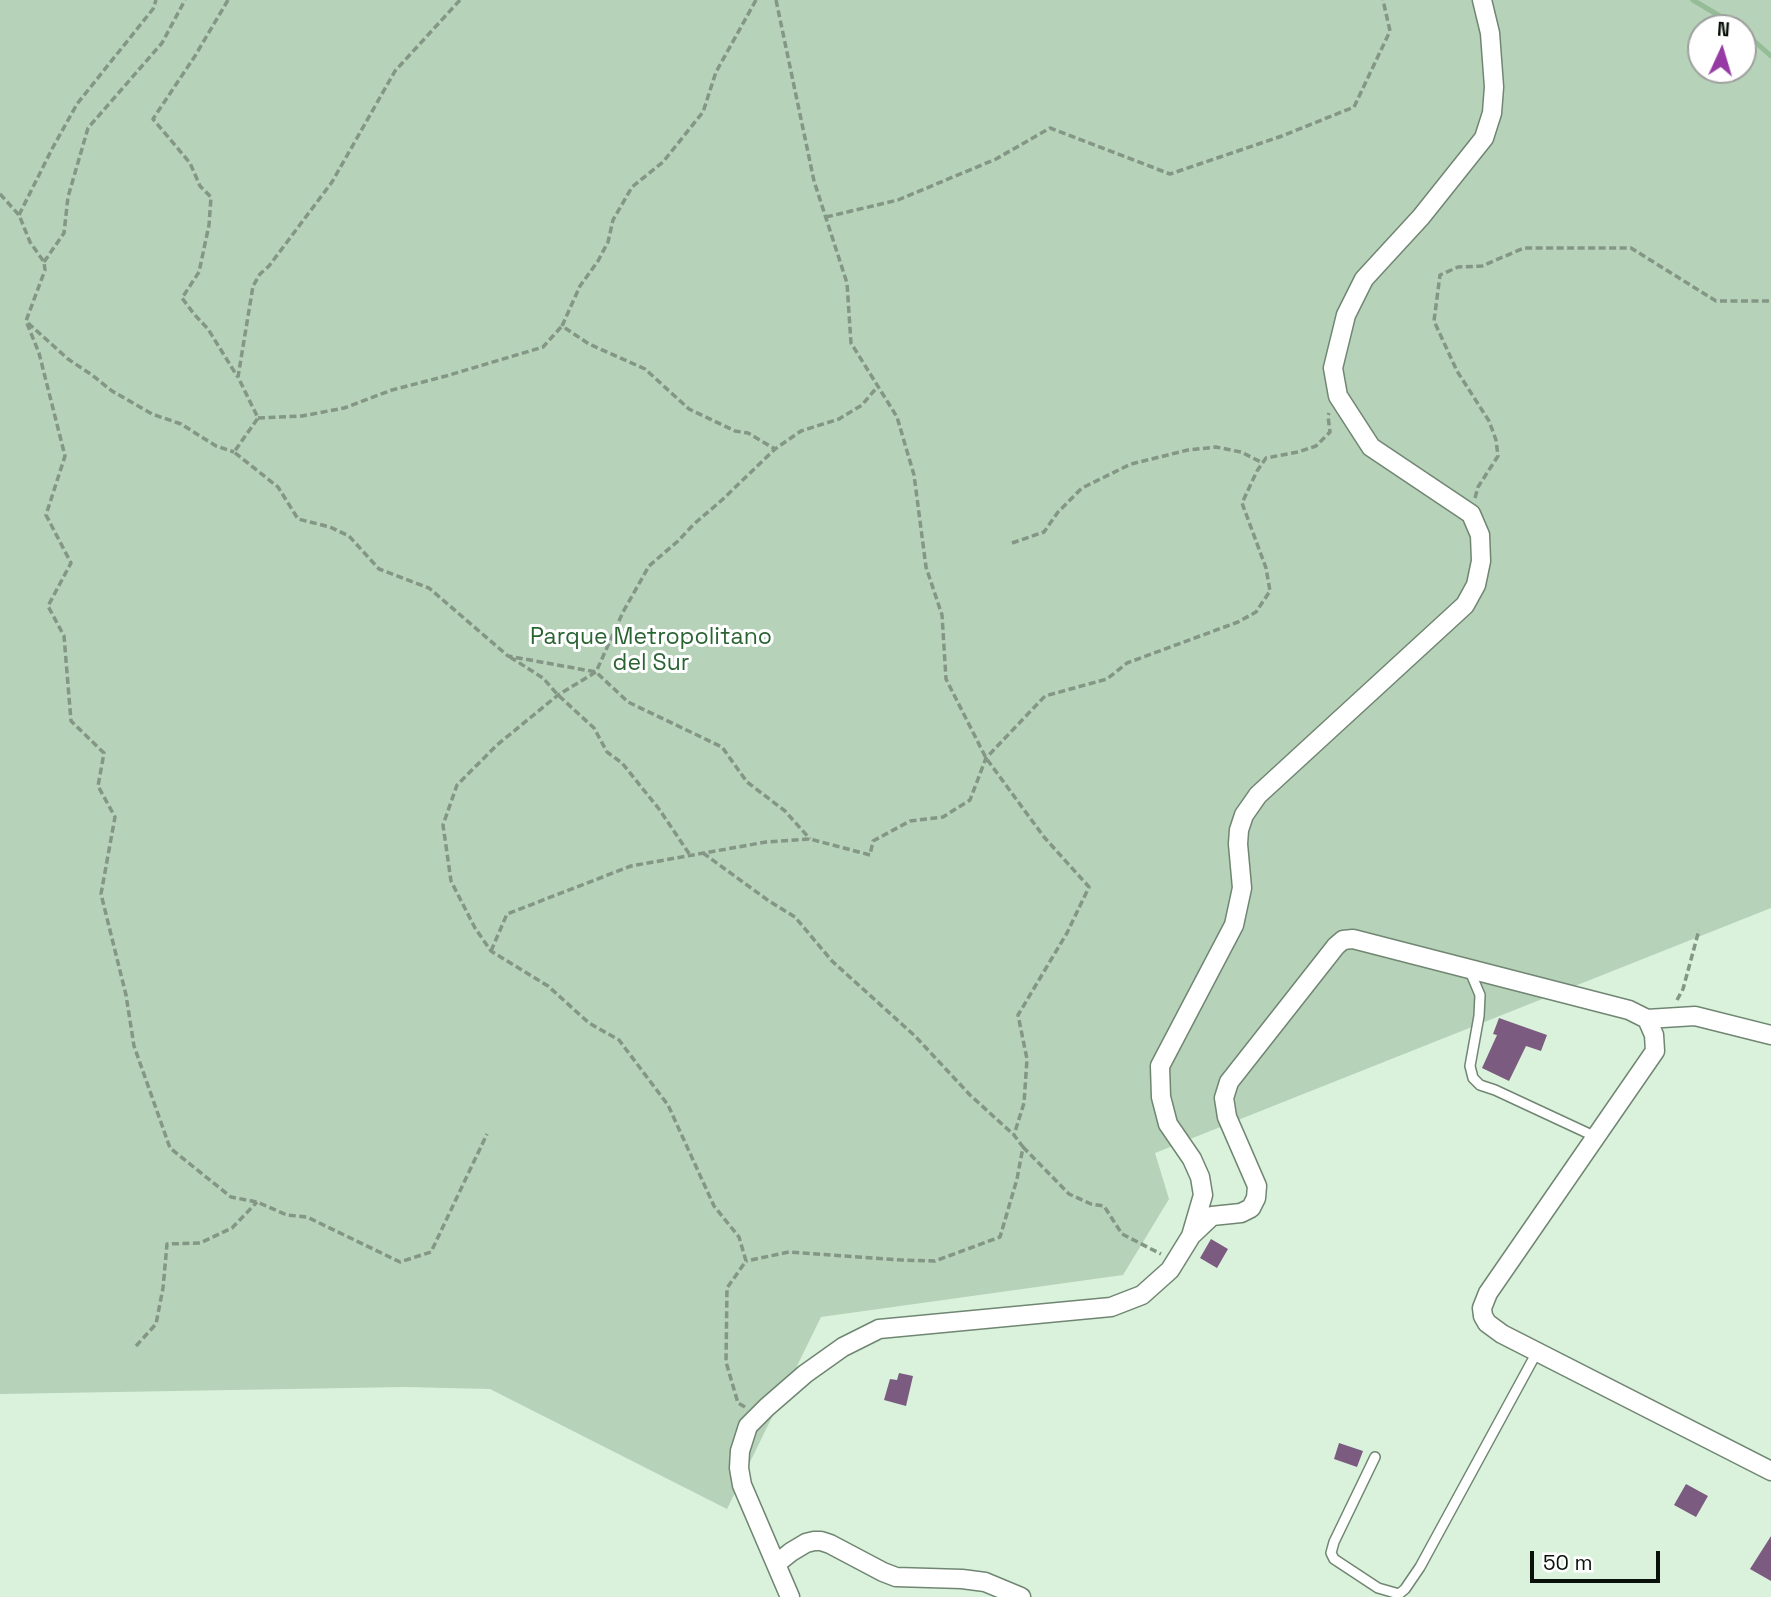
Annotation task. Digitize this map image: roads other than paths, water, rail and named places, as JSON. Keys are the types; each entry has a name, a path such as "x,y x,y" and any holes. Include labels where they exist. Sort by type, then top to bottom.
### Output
{"street":[{"path":"790,1597 742,1485 740,1451 748,1426 805,1374 843,1347 879,1329 1111,1307 1142,1296 1170,1270 1191,1236 1203,1195 1200,1177 1192,1159 1168,1124 1161,1097 1160,1066 1234,925 1242,887 1238,830 1244,814 1258,795 1465,605 1476,585 1481,561 1480,535 1471,514 1371,447 1338,396 1333,368 1346,315 1364,279 1420,217 1484,138 1492,113 1494,87 1490,33 1482,0"},
{"path":"1191,1236 1212,1216 1241,1213 1251,1208 1256,1198 1257,1186 1227,1117 1224,1098 1229,1082 1343,940 1353,939 1629,1010 1647,1019 1695,1016 1771,1035"},
{"path":"1647,1019 1654,1035 1655,1051 1488,1293 1482,1308 1483,1316 1487,1323 1502,1334 1771,1471"},
{"path":"776,1564 806,1544 821,1541 896,1577 985,1582 1021,1597"}],"lane":[{"path":"1469,969 1480,995 1479,1016 1469,1066 1473,1078 1480,1085 1596,1137"},
{"path":"1375,1457 1331,1553 1334,1559 1378,1588 1399,1594 1420,1567 1537,1352"}],"waterway":[{"path":"1693,0 1716,14"},
{"path":"1757,44 1771,56"}],"park label":[{"name":"Parque Metropolitano del Sur","path":"651,651"}]}
